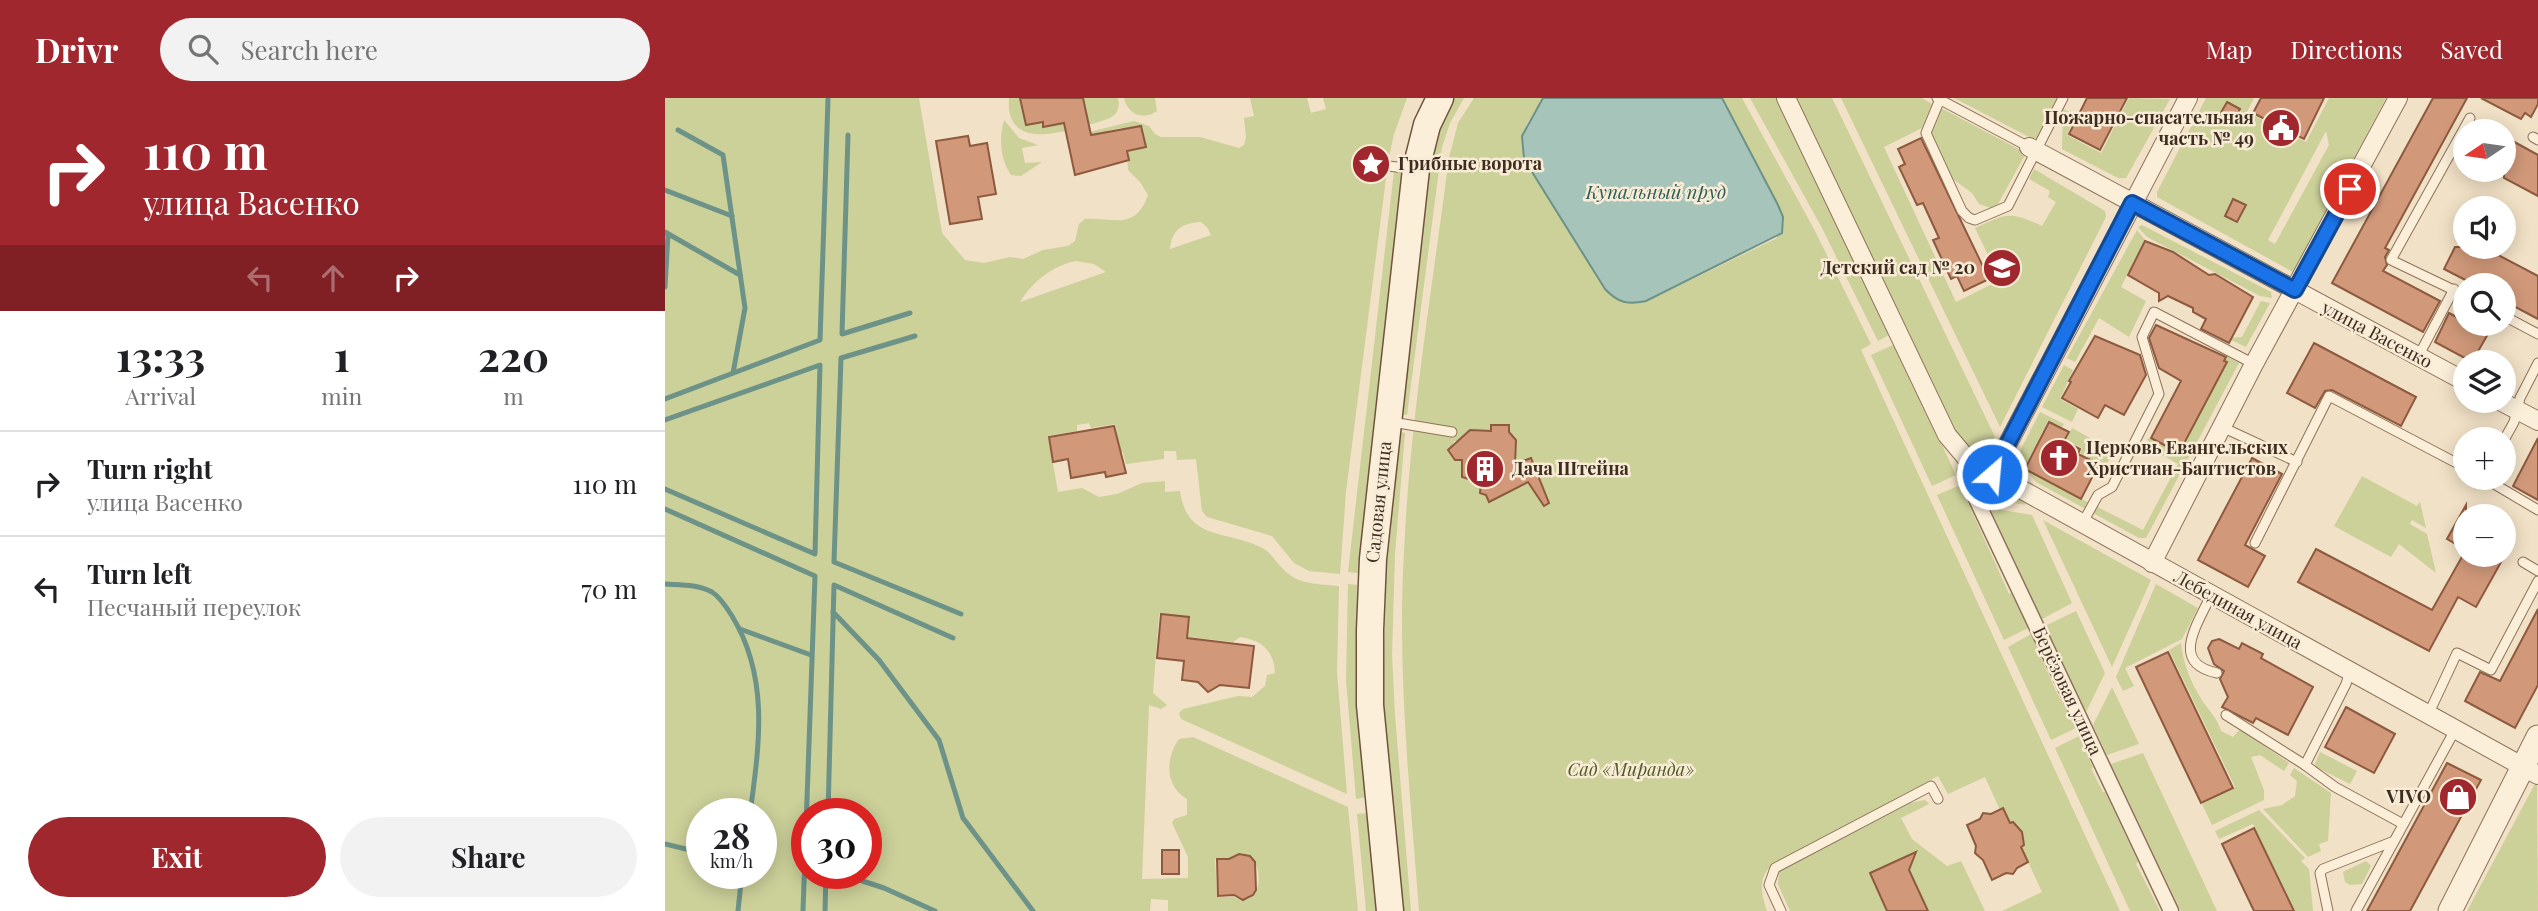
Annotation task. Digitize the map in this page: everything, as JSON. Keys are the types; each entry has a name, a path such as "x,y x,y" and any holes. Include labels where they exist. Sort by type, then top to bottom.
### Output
{"main road":[{"name":"Садовая улица","path":"1390,911 1370,705 1369,651 1373,559 1416,169 1427,125 1440,98"}],"street":[{"name":"Лебединая улица","path":"1786,98 1947,435 1968,460 2531,771"},
{"path":"1992,474 2188,98"},
{"path":"2152,563 2254,364 2398,98"},
{"name":"улица Васенко","path":"2032,149 2453,375"},
{"path":"2516,410 2538,421"},
{"name":"Берёзовая улица","path":"1965,471 2171,911"},
{"path":"2450,911 2531,771 2538,737"}],"lane":[{"path":"2032,149 1938,99 1926,133 1962,211 1969,218 1979,219 2008,206 2032,149 2063,98"},
{"path":"2418,357 2453,289 2391,260 2470,118"},
{"path":"1371,164 1416,169"},
{"path":"2082,524 2098,495 2112,486 2159,394 2142,337 2154,312 2254,364"},
{"path":"2516,322 2538,334"},
{"path":"2516,410 2538,363"},
{"path":"2255,543 2329,396 2453,461"},
{"path":"1388,421 1452,432"},
{"path":"2222,427 2297,462"},
{"path":"2504,490 2538,510"},
{"path":"2523,562 2538,571"},
{"path":"2428,715 2457,653 2491,670 2538,581"},
{"path":"2211,596 2190,646 2191,656 2196,664 2217,673"},
{"path":"2305,765 2350,671"},
{"path":"2227,715 2335,787 2403,824"},
{"path":"2355,911 2455,730"},
{"path":"1781,911 1769,885 1775,868 1931,786 1938,799"},
{"path":"2328,911 2321,873 2323,869 2393,841"}],"green space":[{"path":"665,98 919,98 942,233 965,260 984,263 1010,257 1023,259 1043,250 1068,246 1075,241 1079,224 1085,219 1122,220 1136,214 1143,207 1148,195 1128,170 1127,151 1146,147 1121,128 1068,143 1073,136 1134,121 1149,126 1161,137 1200,137 1239,148 1244,145 1246,137 1244,118 1254,116 1250,98 1307,98 1311,113 1326,109 1323,98 1407,98 1394,134 1388,162 1379,169 1387,170 1346,492 1340,574 1309,571 1294,563 1272,536 1207,517 1202,511 1196,459 1177,460 1176,451 1164,451 1164,459 1126,464 1123,452 1120,452 1115,424 1091,428 1089,423 1077,425 1077,431 1048,436 1058,492 1082,488 1099,497 1117,494 1142,483 1165,481 1165,492 1180,491 1184,508 1200,527 1264,549 1295,578 1309,583 1339,586 1337,672 1347,794 1181,719 1179,713 1183,709 1238,696 1252,697 1265,686 1267,675 1275,673 1274,665 1269,652 1254,641 1240,637 1233,642 1188,637 1190,617 1159,614 1153,693 1167,705 1161,709 1149,705 1142,879 1188,878 1188,857 1172,823 1174,819 1187,815 1187,799 1175,787 1169,772 1171,755 1179,739 1193,737 1348,807 1358,911 1168,911 1168,900 1151,899 1150,911 665,911","holes":["1201,222 1211,235 1170,249 1175,232 1183,226","1076,261 1094,264 1106,272 1020,302 1044,275","1239,853 1251,855 1259,875 1254,894 1243,901 1233,897 1217,897 1215,859 1232,858"]},
{"path":"1009,98 1020,98 1026,125 1043,122 1044,127 1065,122 1086,112 1083,98 1118,98 1119,105 1116,113 1108,119 1080,128 1046,134 1030,133 1018,128 1011,116"},
{"path":"1124,98 1155,98 1157,111 1142,116 1132,112"},
{"path":"1453,98 1464,98 1450,123 1442,147 1407,415 1400,414 1430,159 1437,130"},
{"name":"Сад «Миранда»","path":"1474,98 1543,98 1526,125 1638,303 1658,296 1777,238 1778,205 1722,98 1742,98 1815,231 1871,344 1861,350 2120,911 2002,911 2042,892 2021,847 2015,827 2000,810 1985,777 1948,794 1938,776 1771,866 1762,881 1767,911 1419,911 1403,687 1404,552 1422,355 1449,158 1458,123","holes":["1473,430 1501,432 1516,440 1508,478 1514,490 1489,502 1481,482 1462,477 1462,460 1454,460 1450,452 1454,441 1462,441 1462,436 1472,433"]},
{"path":"1750,98 1777,98 1889,335 1878,341 1822,228"},
{"path":"1795,98 1832,98 1995,437 1983,454 1968,451 1958,440"},
{"path":"1841,98 1922,98 1932,104 1922,128 1884,147 1956,302 2000,280 1975,228 1994,219 2009,216 2023,218 2042,226 2056,202 2048,197 2050,191 2029,179 2034,169 2105,211 2106,217 2000,427"},
{"path":"1954,98 2057,98 2037,138 2033,139"},
{"path":"2129,98 2170,99 2126,178 2118,178 2062,149 2063,109 2076,115 2067,135 2101,153"},
{"path":"2206,98 2254,98 2247,112 2306,142 2329,98 2386,98 2293,272 2157,197 2157,192","holes":["2326,131 2329,145 2275,244 2268,240"]},
{"path":"1941,108 2026,153 1998,204 1991,208 1979,204 1972,193 1950,177 1931,135"},
{"path":"1004,120 1019,138 1038,145 1022,148 1025,163 1042,162 1021,176 1011,175 1005,162 1001,141"},
{"path":"1394,171 1402,172 1358,573 1348,572"},
{"path":"2142,225 2271,292 2272,298 2260,296 2147,237 2138,227"},
{"path":"2137,230 2145,240 2121,287 2146,301 2129,337 2099,318 2075,362 2067,358"},
{"path":"2261,301 2270,303 2246,347 2227,338 2242,337"},
{"path":"1895,344 1956,475 1932,486 1871,355"},
{"path":"2226,356 2239,363 2146,538 2139,538 2036,482 2022,466 2020,451 2040,412 2064,424 2062,427 2048,421 2027,463 2030,473 2143,530 2178,464 2152,449 2147,439 2151,438 2179,453"},
{"path":"2064,365 2073,370 2060,399 2078,409 2072,422 2042,407"},
{"path":"2072,428 2110,449 2112,454 2105,467 2080,453 2082,448 2066,440"},
{"path":"1398,432 1405,433 1395,554 1392,655 1411,911 1402,911 1383,703 1387,539"},
{"path":"1975,475 2024,502 2026,505 1986,498"},
{"path":"2362,476 2417,506 2420,502 2426,528 2412,520 2410,524 2427,534 2436,573 2399,544 2391,557 2334,526"},
{"path":"1960,485 2009,594 2011,593 2028,628 2004,640 1937,495"},
{"path":"1990,508 2032,515 2072,603 2042,619"},
{"path":"2043,520 2151,580 2112,667"},
{"path":"1348,584 1357,585 1356,681 1366,797 1356,799 1346,680"},
{"path":"2156,584 2198,608 2182,639 2125,668 2134,686 2123,691 2116,677"},
{"path":"2076,611 2105,673 2086,712 2045,626"},
{"path":"2031,634 2055,689 2076,728 2051,740 2008,647"},
{"path":"2181,643 2190,678 2221,731 2233,737 2240,729 2289,763 2284,771 2260,755 2251,757 2264,790 2264,800 2212,825 2202,804 2235,787 2169,650"},
{"path":"2112,687 2139,744 2107,755 2093,725"},
{"path":"2079,736 2093,768 2091,769 2105,792 2160,911 2130,911 2055,748"},
{"path":"2320,752 2357,771 2350,784 2316,767"},
{"path":"2143,753 2217,911 2181,911 2111,764"},
{"path":"2294,768 2331,793 2328,841 2319,844 2321,851 2308,857 2263,809 2282,805 2295,796 2297,781 2290,775"},
{"path":"2537,780 2538,911 2467,911"},
{"path":"1925,800 1929,804 1901,818 1912,839 1947,866 1961,861 1985,911 1790,911 1778,884 1779,872 1910,803"},
{"path":"2259,810 2305,858 2301,861 2309,869 2313,911 2295,911 2253,824 2219,839 2215,831"},
{"path":"1367,813 1377,911 1366,911 1357,814"},
{"path":"2366,861 2371,866 2362,884 2350,885 2345,882 2343,872"}],"water":[{"name":"Купальный пруд","path":"1543,98 1722,98 1778,205 1783,217 1782,233 1646,301 1629,303 1619,300 1605,289 1524,159 1522,136"}],"building":[{"path":"1020,98 1083,98 1091,135 1141,126 1146,147 1127,151 1129,160 1075,175 1064,123 1043,127 1043,122 1026,125"},
{"path":"2087,98 2127,98 2100,150 2069,134"},
{"path":"2261,98 2324,98 2304,139 2253,113"},
{"path":"2433,98 2467,98 2453,119 2453,124 2385,248 2389,250 2385,257 2387,265 2383,271 2440,301 2423,332 2332,283"},
{"path":"2481,98 2538,98 2538,104 2531,117 2525,113 2521,119"},
{"path":"2227,102 2240,109 2233,123 2219,116"},
{"path":"968,136 970,146 987,143 996,194 978,197 982,219 950,224 936,141"},
{"path":"1921,138 1989,279 1964,291 1957,276 1951,279 1933,240 1939,238 1923,203 1917,205 1899,167 1905,164 1898,149"},
{"path":"2517,143 2538,155 2538,196 2512,182 2517,182"},
{"path":"2233,199 2246,205 2237,222 2225,216"},
{"path":"2145,241 2173,252 2209,275 2215,274 2253,297 2229,343 2201,329 2206,319 2193,312 2193,308 2168,296 2159,301 2159,293 2128,275"},
{"path":"2453,251 2453,259 2506,259 2538,276 2538,319 2516,307 2516,273 2453,274 2444,269"},
{"path":"2449,313 2453,315 2453,336 2487,336 2479,350 2453,352 2435,342"},
{"path":"2156,325 2226,357 2224,361 2227,362 2179,453 2151,438 2181,381 2159,368 2149,338"},
{"path":"2095,336 2140,355 2146,375 2124,415 2105,405 2098,418 2062,398"},
{"path":"2314,343 2416,397 2401,426 2332,390 2325,391 2315,408 2287,393"},
{"name":"Церковь Евангельских Христиан-Баптистов","path":"2049,422 2069,432 2064,441 2080,449 2078,454 2099,464 2081,499 2025,469"},
{"name":"Дача Штейна","path":"1491,425 1509,425 1509,432 1516,440 1515,464 1531,458 1549,503 1544,506 1528,482 1489,502 1486,495 1480,493 1481,483 1462,477 1462,460 1455,460 1448,450 1470,430 1491,431"},
{"path":"1114,426 1126,473 1106,477 1105,472 1071,478 1068,459 1053,462 1049,437"},
{"path":"2538,438 2538,500 2516,488 2516,480"},
{"path":"2252,458 2282,474 2245,545 2265,556 2248,587 2198,560"},
{"path":"2453,528 2453,542 2447,539"},
{"path":"2316,549 2432,610 2456,567 2498,567 2476,607 2458,597 2429,651 2298,582"},
{"path":"2538,609 2538,685 2515,728 2465,701 2480,672 2500,681"},
{"path":"1161,614 1189,617 1187,638 1254,646 1249,688 1220,685 1208,692 1198,682 1182,680 1184,661 1157,658"},
{"path":"2219,639 2239,649 2242,643 2263,654 2261,658 2313,687 2288,735 2256,718 2253,723 2222,707 2228,697 2220,679 2224,671 2214,664 2208,648 2212,641"},
{"path":"2168,652 2233,788 2201,803 2136,667"},
{"path":"2346,707 2395,734 2374,773 2325,747"},
{"path":"2447,763 2481,780 2410,911 2367,911"},
{"path":"2003,808 2010,823 2013,822 2022,832 2024,845 2021,847 2028,862 2017,868 2013,874 2006,873 1992,880 1983,860 1975,853 1976,846 1967,825 1980,819 1983,813 1991,814"},
{"path":"2254,828 2294,911 2254,911 2222,844"},
{"path":"1162,850 1179,850 1179,874 1162,874"},
{"path":"1916,852 1909,870 1928,911 1887,911 1870,873"},
{"path":"1239,854 1250,856 1255,862 1256,890 1253,895 1243,900 1234,895 1218,896 1217,859 1229,859"}],"waterway":[{"path":"665,399 820,340 828,99"},
{"path":"678,130 723,155 745,308 733,373"},
{"path":"848,135 842,334 910,313"},
{"path":"665,190 732,216"},
{"path":"665,232 740,275"},
{"path":"665,287 668,234"},
{"path":"915,336 841,358 834,562 961,614"},
{"path":"665,420 820,365 815,554 665,489"},
{"path":"665,509 815,576 803,911"},
{"path":"665,584 695,586 712,592 728,610 744,640 757,688 759,713 752,798"},
{"path":"828,798 834,585 953,638"},
{"path":"833,612 879,660 939,740 963,818 1033,911"},
{"path":"740,629 811,655"},
{"path":"665,844 686,849"},
{"path":"882,887 935,911"},
{"path":"738,911 740,889"},
{"path":"825,911 826,889"}],"place":[{"name":"Пожарно-спасательная часть № 49","path":"2281,128"},
{"name":"Грибные ворота","path":"1371,164"},
{"name":"Детский сад № 20","path":"2002,268"},
{"name":"Церковь Евангельских Христиан-Баптистов","path":"2059,458"},
{"name":"Дача Штейна","path":"1485,469"},
{"name":"VIVO","path":"2458,797"}],"route":[{"path":"1992,474 2132,203 2295,290 2350,189"}]}
